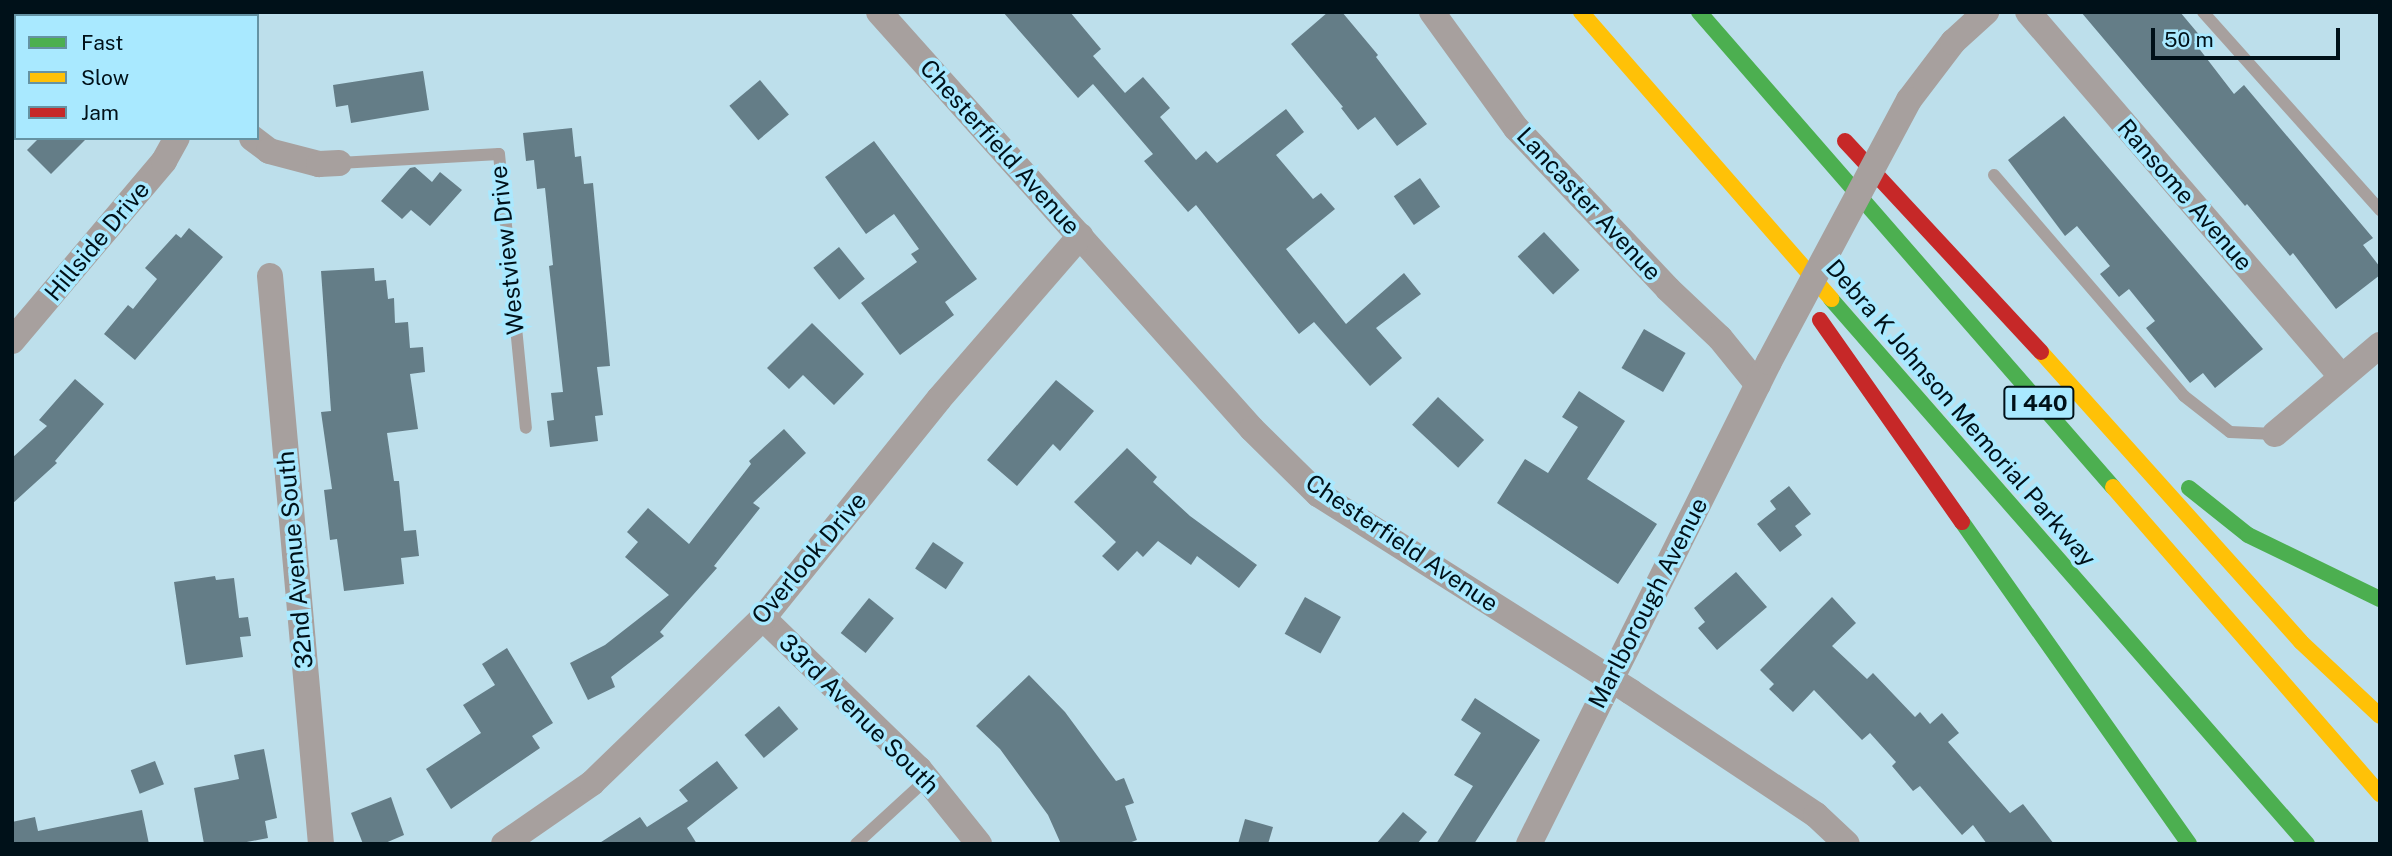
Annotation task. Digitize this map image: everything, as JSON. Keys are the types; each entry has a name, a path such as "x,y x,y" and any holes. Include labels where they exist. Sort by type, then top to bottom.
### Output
{"highway":[{"name":"Debra K Johnson Memorial Parkway","path":"1581,12 2307,844"},
{"name":"I 440","path":"1699,12 2380,794"},
{"path":"1829,125 2105,421 2301,642 2380,716"},
{"path":"1696,144 2189,844"},
{"path":"2105,421 2248,535 2380,599"}],"street":[{"name":"Chesterfield Avenue","path":"879,12 1252,429 1318,494 1610,678 1816,815 1847,844"},
{"name":"Lancaster Avenue","path":"1432,12 1516,128 1668,289 1720,338 1764,374"},
{"name":"Marlborough Avenue","path":"1529,844 1764,374 1909,100 1953,42 1986,12"},
{"name":"Ransome Avenue","path":"2028,12 2342,377"},
{"name":"Hillside Drive","path":"12,341 164,161 176,140"},
{"name":"Westview Drive","path":"255,140 269,151 319,164 339,163"},
{"name":"Overlook Drive","path":"504,844 592,783 762,618 939,399 1080,236"},
{"name":"32nd Avenue South","path":"270,276 320,844"},
{"path":"2275,434 2380,345"},
{"name":"33rd Avenue South","path":"762,618 927,779 979,844"}],"lane":[{"path":"2203,12 2380,210"},
{"name":"Westview Drive","path":"339,163 499,154 526,429"},
{"path":"1994,175 2184,396 2230,432 2275,434"},
{"path":"856,844 927,779"}],"building":[{"path":"1003,12 1070,12 1101,49 1093,56 1125,93 1143,77 1170,108 1160,117 1196,160 1206,151 1217,163 1286,109 1304,132 1276,155 1313,199 1321,193 1335,209 1286,249 1346,324 1404,273 1421,294 1376,328 1402,358 1370,386 1314,322 1299,334 1196,205 1188,212 1144,161 1153,154 1093,84 1078,98"},
{"path":"1328,12 1342,12 1378,55 1376,57 1427,124 1397,146 1375,117 1358,130 1341,108 1343,107 1291,44"},
{"path":"2081,12 2180,12 2201,37 2194,42 2234,94 2244,85 2373,238 2363,245 2380,267 2380,275 2336,309 2293,253 2290,256 2247,204 2245,206"},
{"path":"423,71 429,110 351,123 348,105 336,107 333,85"},
{"path":"760,80 789,114 758,140 729,106"},
{"path":"2064,116 2263,349 2215,388 2203,373 2190,383 2146,328 2155,321 2129,289 2119,297 2100,274 2110,266 2077,226 2065,236 2008,160"},
{"path":"572,128 575,157 581,156 584,184 593,183 610,366 597,367 603,415 595,416 598,441 550,447 547,421 554,420 551,393 563,392 549,266 553,265 545,188 537,189 534,160 526,161 523,133"},
{"path":"37,140 85,140 51,174 27,150"},
{"path":"874,141 977,279 945,302 954,315 900,355 861,303 917,262 911,254 919,249 894,214 866,234 825,177"},
{"path":"415,167 432,182 440,172 462,190 430,226 411,210 402,219 381,201 410,168"},
{"path":"1420,178 1440,207 1414,225 1394,196"},
{"path":"189,228 223,257 135,360 104,334 128,305 133,309 157,279 145,268 176,234 181,238"},
{"path":"1544,232 1579,270 1553,295 1518,257"},
{"path":"839,247 865,279 839,300 813,268"},
{"path":"374,268 375,281 386,280 388,299 394,298 395,323 408,322 410,348 423,347 425,372 410,374 418,429 387,433 394,481 399,481 404,531 416,530 419,556 401,558 404,584 344,591 337,539 330,540 324,490 332,489 321,412 331,411 321,271"},
{"path":"812,323 864,374 834,405 803,375 789,389 767,368"},
{"path":"1644,329 1686,353 1663,392 1622,368"},
{"path":"75,379 104,404 55,461 57,463 12,504 12,458 47,426 39,420"},
{"path":"1056,380 1094,411 1060,451 1053,444 1017,486 987,460"},
{"path":"1579,391 1625,421 1587,479 1657,524 1618,584 1497,503 1525,459 1548,473 1578,427 1562,417"},
{"path":"1438,397 1484,440 1458,468 1412,425"},
{"path":"784,429 806,453 753,503 760,508 714,566 717,568 660,632 664,636 611,677 615,687 588,700 570,663 605,645 669,595 625,557 638,542 627,532 648,508 689,544 751,464 749,461"},
{"path":"1127,448 1157,477 1153,482 1190,516 1257,565 1239,588 1197,556 1191,565 1158,541 1143,557 1137,551 1118,571 1102,556 1116,542 1074,502"},
{"path":"1789,486 1811,514 1795,526 1802,535 1780,552 1757,524 1776,509 1770,501"},
{"path":"933,542 964,563 946,589 915,569"},
{"path":"1736,572 1767,607 1717,650 1698,628 1705,622 1694,608"},
{"path":"215,576 216,580 234,578 239,618 248,617 251,636 240,637 243,657 186,665 174,582"},
{"path":"1305,597 1341,617 1320,654 1285,634"},
{"path":"1832,597 1856,623 1832,646 1867,679 1873,673 1915,717 1920,712 1930,724 1942,713 1959,733 1948,742 2010,813 2023,804 2054,844 1987,844 1973,825 1962,835 1920,786 1913,791 1892,766 1896,762 1870,733 1862,740 1814,690 1793,712 1769,689 1774,684 1760,670"},
{"path":"869,598 894,618 866,653 841,633"},
{"path":"507,648 553,723 532,736 540,748 451,809 426,769 481,733 463,705 495,685 482,664"},
{"path":"1029,675 1065,712 1116,781 1124,778 1134,803 1125,806 1137,840 1126,844 1061,844 1048,815 1000,749 976,726"},
{"path":"1475,698 1540,740 1474,844 1436,844 1473,786 1454,775 1481,733 1461,720"},
{"path":"779,706 798,729 764,758 745,735"},
{"path":"264,749 277,818 265,821 268,838 236,844 204,844 194,788 239,779 234,755"},
{"path":"155,761 164,784 140,794 131,770"},
{"path":"717,761 738,788 687,828 697,844 598,844 640,817 647,827 688,801 679,790"},
{"path":"391,797 404,835 383,844 363,844 351,813"},
{"path":"142,810 149,844 12,844 12,822 35,817 38,831"},
{"path":"1403,812 1427,832 1417,844 1376,844"},
{"path":"1245,819 1273,827 1268,844 1238,844"}],"traffic: fast":[{"path":"1699,12 2113,487"},
{"path":"1831,299 2307,844"},
{"path":"2189,488 2248,535 2380,599"},
{"path":"1962,522 2189,844"}],"traffic: slow":[{"path":"1581,12 1831,299"},
{"path":"2041,352 2301,642 2380,716"},
{"path":"2113,487 2380,794"}],"traffic: jam":[{"path":"1845,141 2041,352"},
{"path":"1820,320 1962,522"}]}
